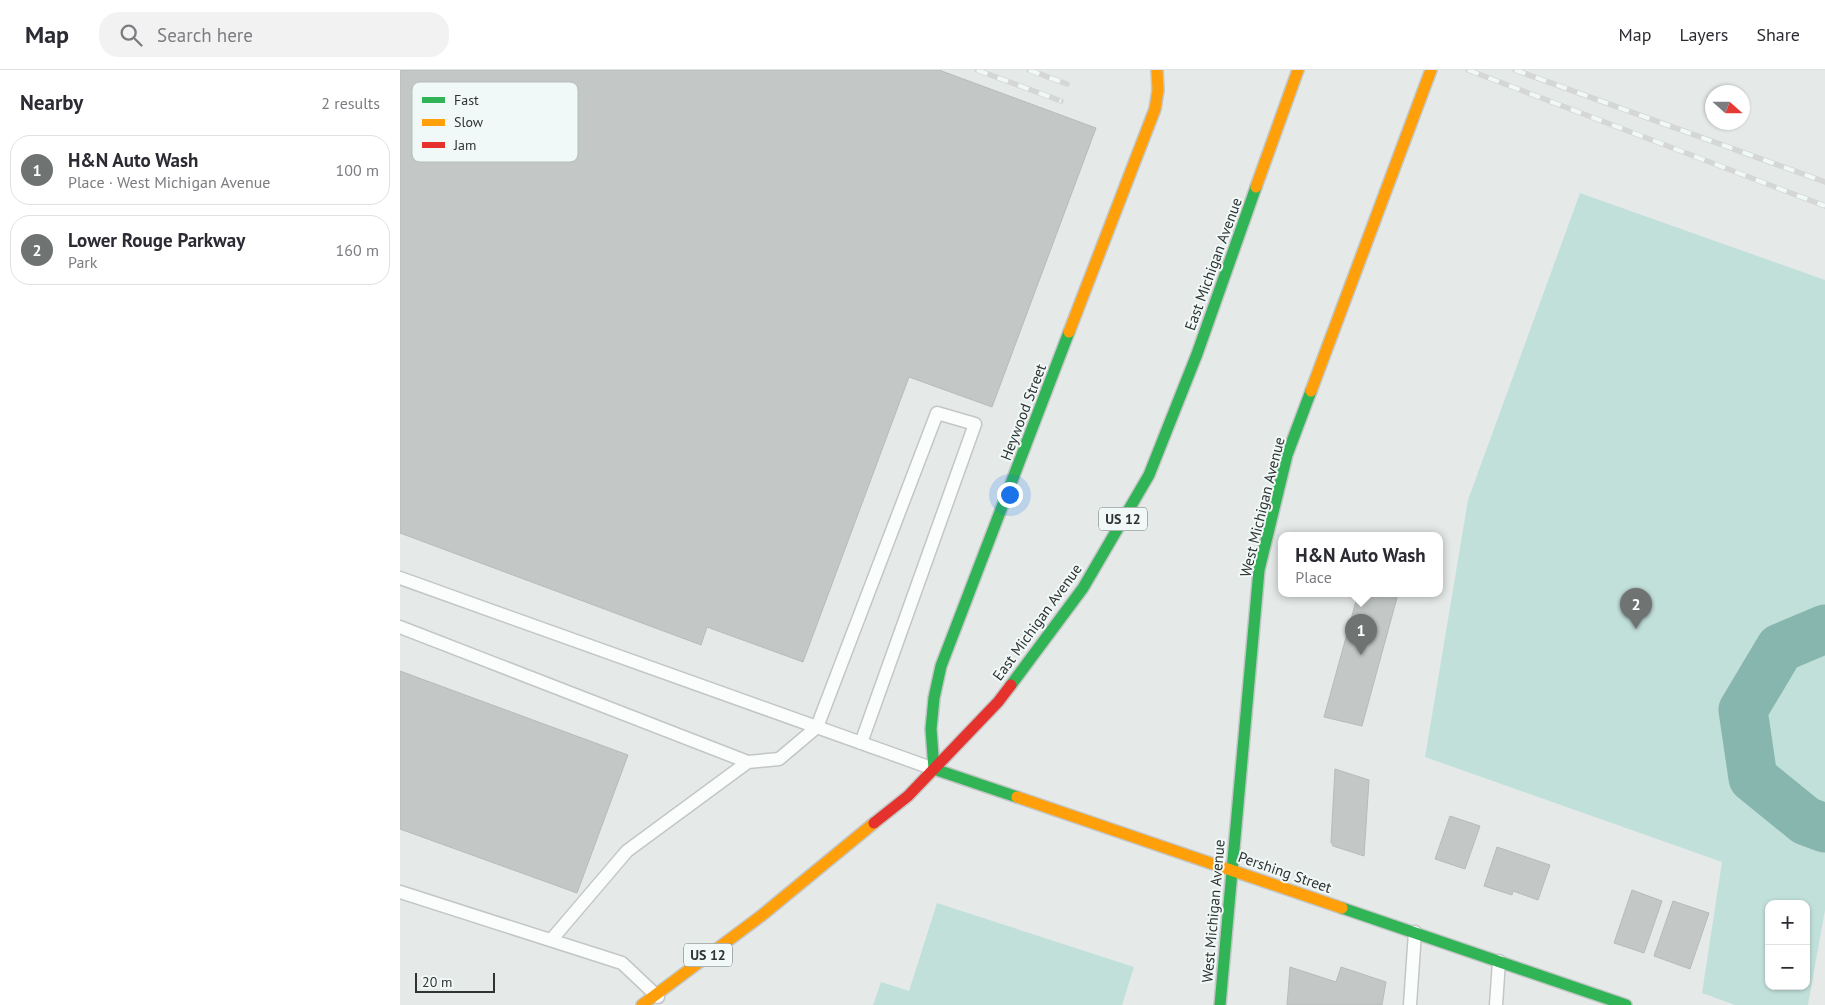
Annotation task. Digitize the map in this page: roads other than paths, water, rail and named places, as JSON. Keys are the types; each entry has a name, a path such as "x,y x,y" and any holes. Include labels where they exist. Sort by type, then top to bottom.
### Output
{"main road":[{"name":"Heywood Street","path":"934,769 931,729 934,698 942,666 1155,109 1158,90 1157,70"},
{"name":"East Michigan Avenue","path":"642,1005 761,916 908,796 998,702 1083,588 1149,474 1197,354 1298,70"},
{"name":"West Michigan Avenue","path":"1220,1005 1259,570 1287,455 1431,70"},
{"name":"Pershing Street","path":"934,769 1232,869 1626,1005"}],"lane":[{"path":"400,627 748,762 779,759 817,727 937,412 975,424 861,743"},
{"path":"400,578 934,769"},
{"path":"552,939 628,851 748,762"},
{"path":"400,892 552,939 622,963 664,1005"},
{"path":"1410,1005 1415,932"},
{"path":"1496,1005 1499,961"}],"waterway":[{"path":"1825,629 1780,648 1743,710 1753,778 1806,821 1825,828"}],"railway":[{"path":"977,70 1061,101"},
{"path":"1029,70 1067,84"},
{"path":"1468,70 1825,206"},
{"path":"1515,70 1825,182"}],"place":[{"name":"Lower Rouge Parkway","path":"1636,629"},
{"name":"H&N Auto Wash","path":"1361,655"}]}
